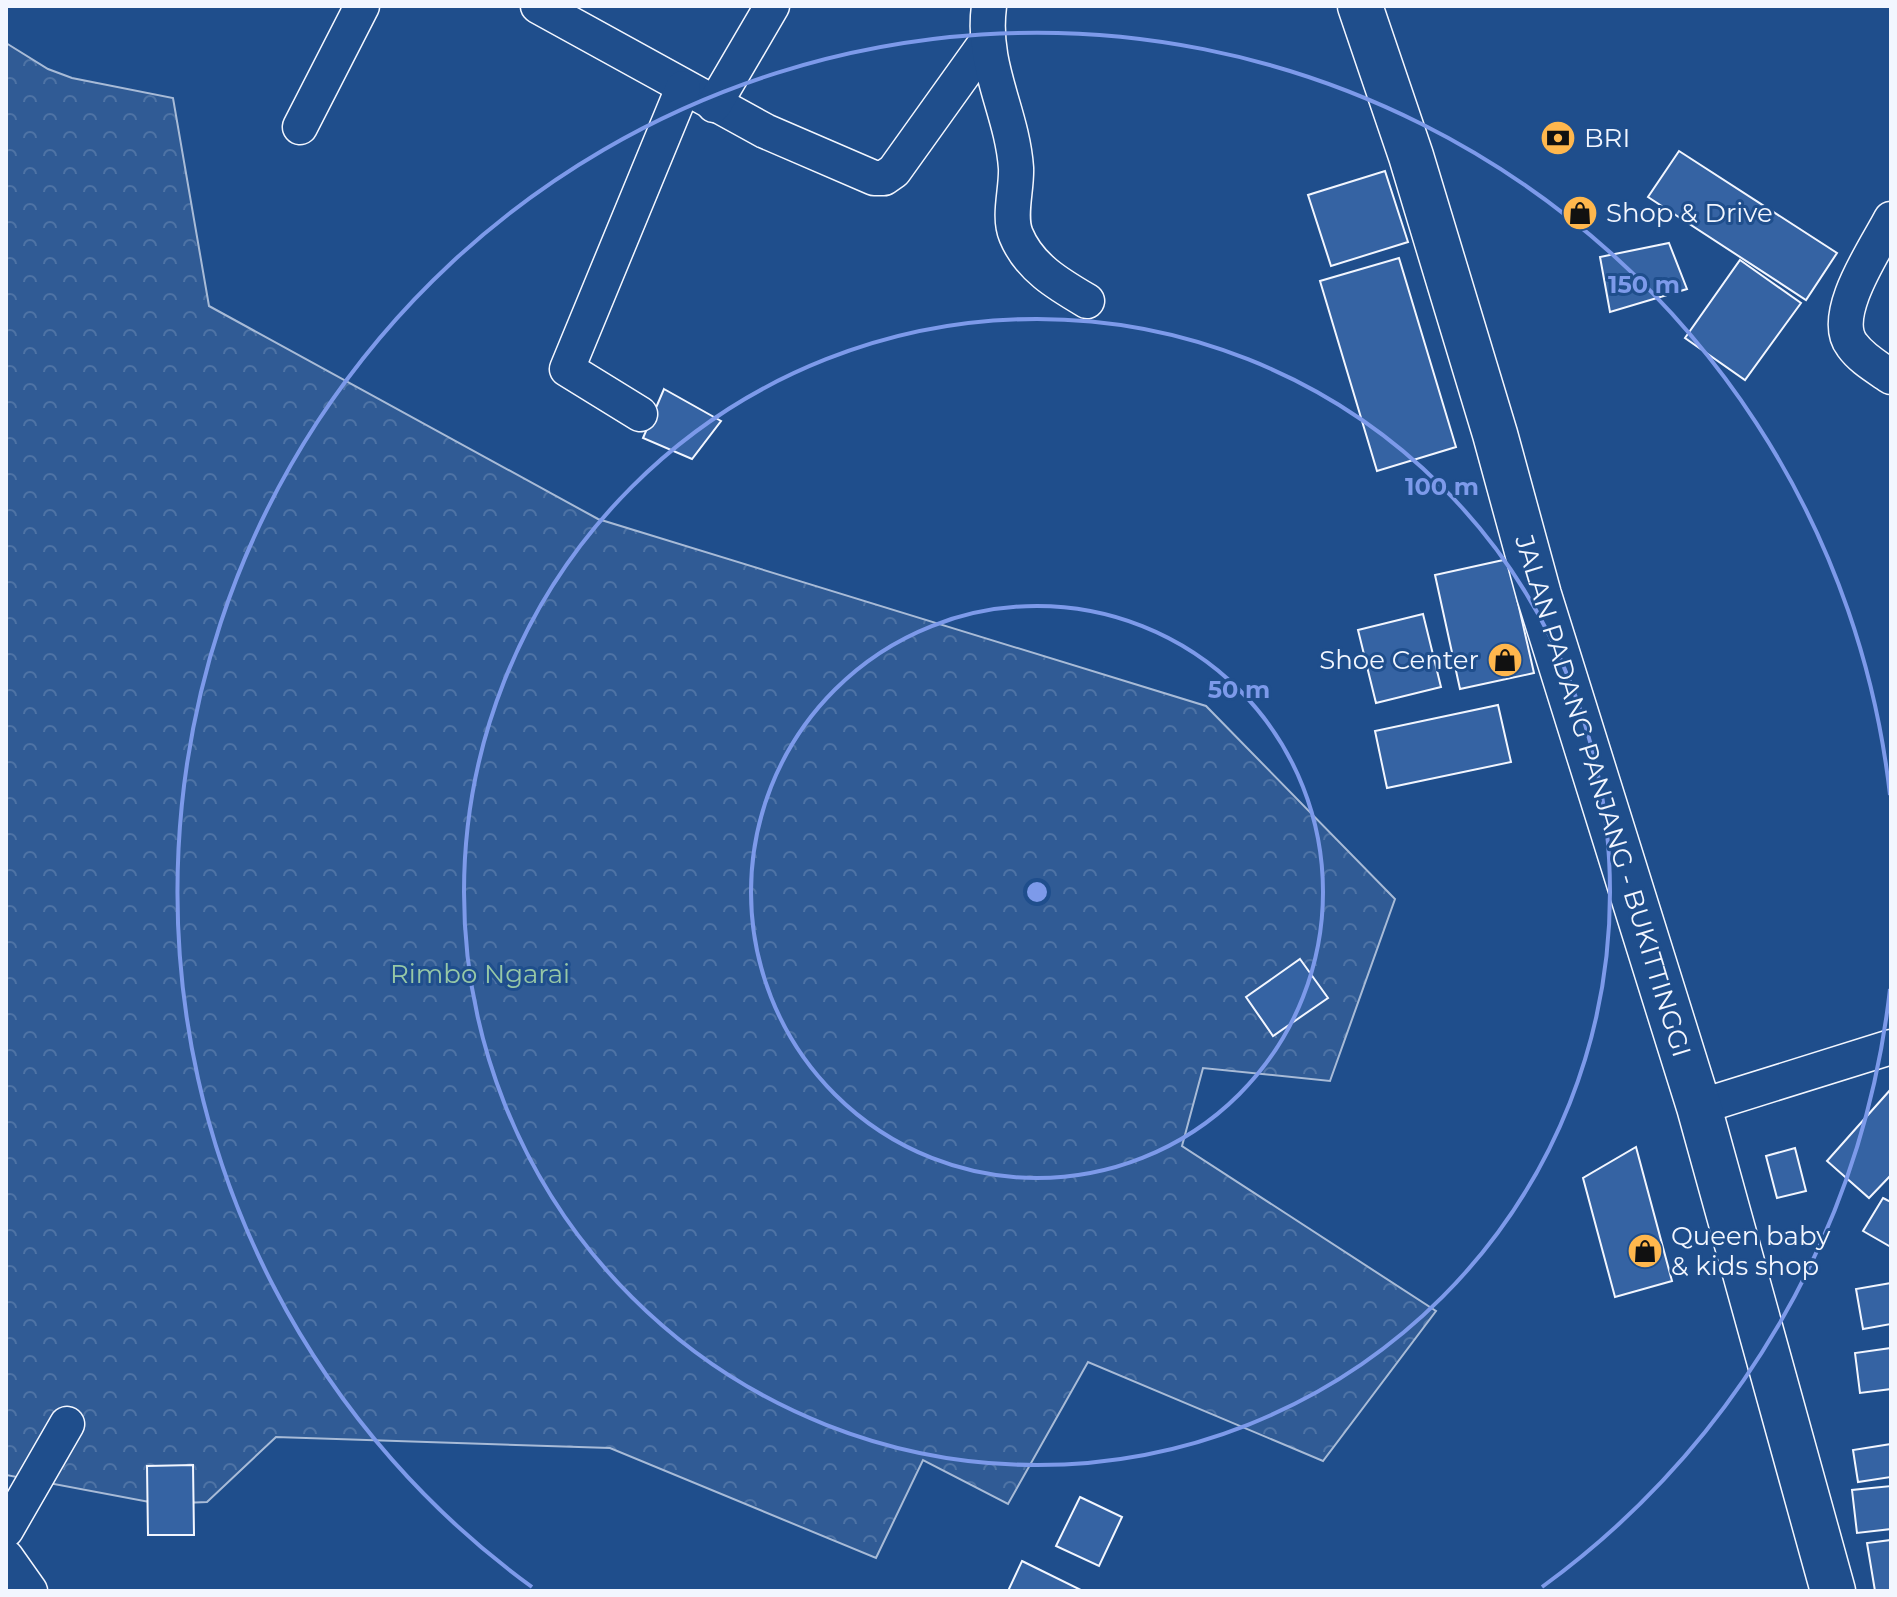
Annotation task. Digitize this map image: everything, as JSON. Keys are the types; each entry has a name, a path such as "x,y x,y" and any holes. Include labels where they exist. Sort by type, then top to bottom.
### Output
{"highway":[{"name":"JALAN PADANG PANJANG - BUKITTINGGI","path":"1360,6 1411,156 1495,434 1539,595 1699,1107 1833,1591"}],"street":[{"path":"300,127 362,6"},
{"path":"538,6 714,105 865,177 884,178 914,145 987,41"},
{"path":"714,105 772,6"},
{"path":"989,6 987,41 993,81 1013,147 1015,233 1036,266 1087,301"},
{"path":"640,414 570,363 683,88"},
{"path":"1891,219 1849,301 1843,325 1850,343 1891,377"},
{"path":"1699,1107 1891,1047"},
{"path":"6,1530 67,1424"},
{"path":"6,1557 30,1591"}],"green space":[{"name":"Rimbo Ngarai","path":"6,43 48,69 72,78 173,98 209,306 598,519 1206,706 1395,899 1330,1081 1203,1068 1182,1146 1436,1311 1323,1461 1088,1362 1008,1504 923,1460 876,1558 610,1448 276,1437 207,1502 160,1504 6,1475"}],"building":[{"path":"1679,151 1837,253 1806,300 1648,197"},
{"path":"1385,171 1408,242 1331,266 1308,195"},
{"path":"1669,243 1687,289 1610,312 1600,257"},
{"path":"1399,258 1456,447 1377,471 1320,281"},
{"path":"1740,260 1801,303 1745,380 1685,338"},
{"path":"664,389 721,421 692,459 643,438"},
{"path":"1508,559 1534,673 1460,689 1435,575"},
{"path":"1423,614 1441,687 1376,703 1358,630"},
{"path":"1498,705 1511,762 1387,788 1375,731"},
{"path":"1300,959 1328,998 1273,1036 1246,997"},
{"path":"1891,1089 1891,1175 1869,1198 1827,1161"},
{"path":"1636,1147 1672,1281 1615,1297 1583,1178"},
{"path":"1795,1148 1806,1191 1777,1198 1766,1156"},
{"path":"1883,1198 1891,1202 1891,1247 1863,1231"},
{"path":"1891,1283 1891,1324 1863,1329 1856,1289"},
{"path":"1891,1348 1891,1389 1860,1393 1855,1353"},
{"path":"1891,1444 1891,1477 1858,1482 1853,1450"},
{"path":"193,1465 194,1535 148,1535 147,1466"},
{"path":"1891,1486 1891,1529 1857,1533 1852,1490"},
{"path":"1080,1497 1122,1517 1099,1566 1056,1546"},
{"path":"1891,1540 1891,1591 1875,1591 1867,1543"},
{"path":"1022,1561 1081,1590 1008,1591"}],"place":[{"name":"BRI","path":"1558,138"},
{"name":"Shop & Drive","path":"1580,213"},
{"name":"Shoe Center","path":"1505,660"},
{"name":"Queen baby & kids shop","path":"1645,1251"}]}
